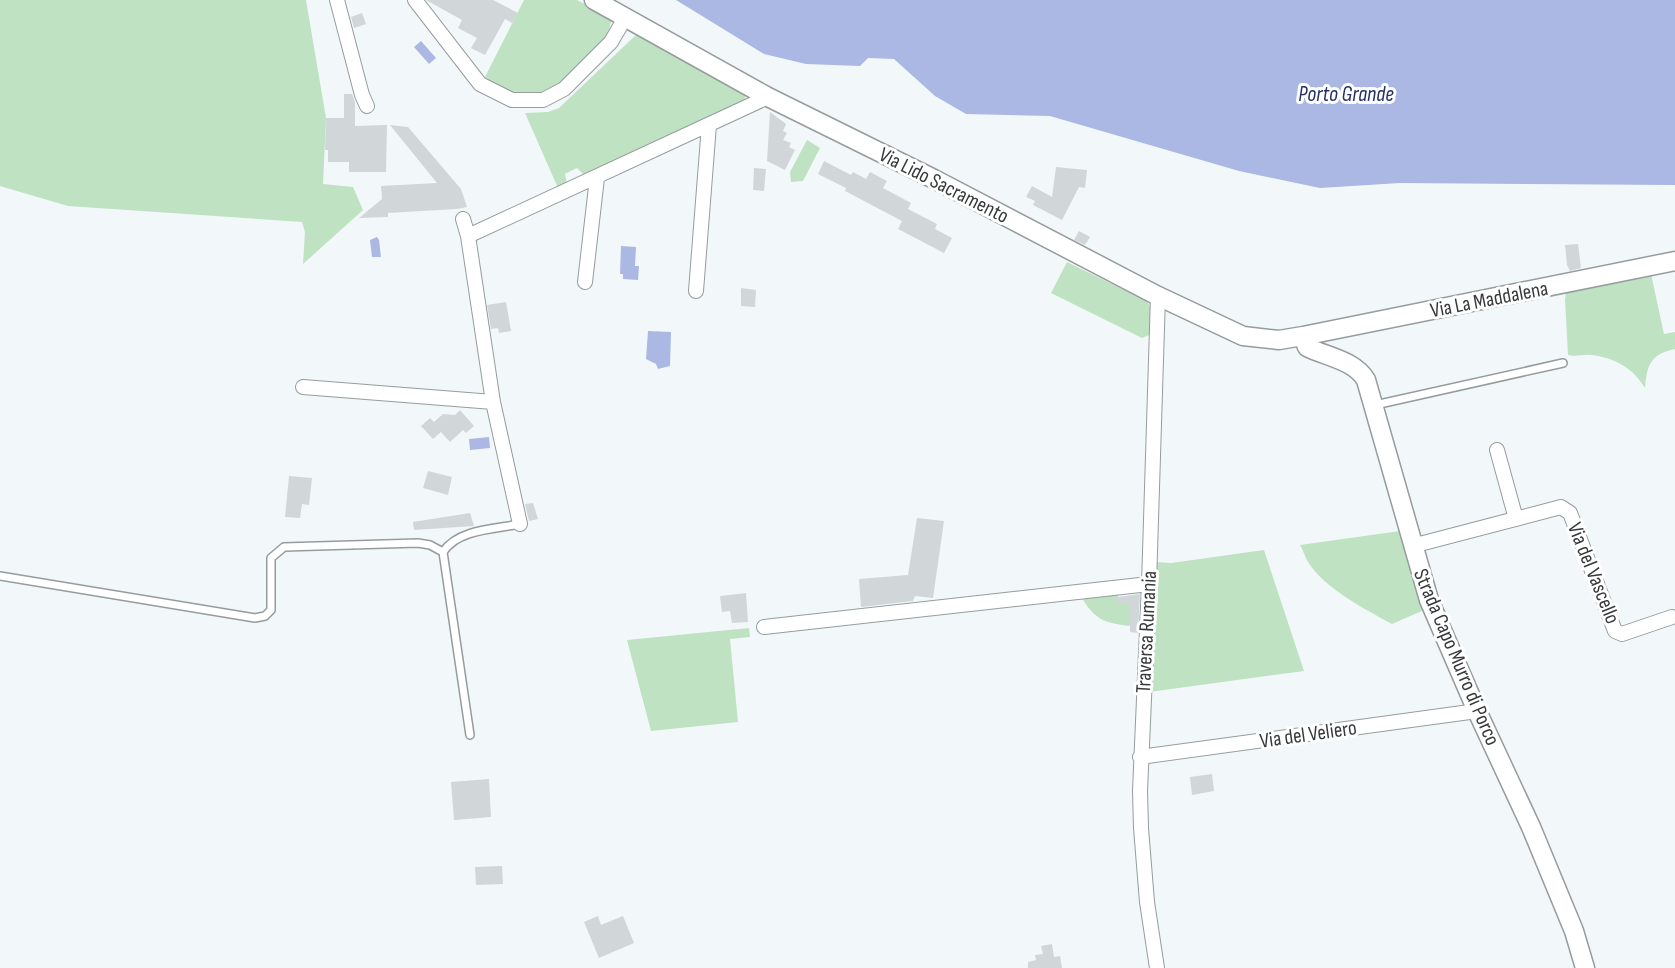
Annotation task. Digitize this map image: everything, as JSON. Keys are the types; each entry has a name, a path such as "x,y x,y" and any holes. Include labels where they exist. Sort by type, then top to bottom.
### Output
{"street":[{"path":"337,0 362,95 367,106"},
{"path":"415,0 480,84 512,100 543,100 564,89 611,42 626,16"},
{"name":"Via Lido Sacramento","path":"594,0 768,97 934,179 1158,296 1243,336 1279,340 1303,336"},
{"path":"468,236 768,97"},
{"path":"696,291 709,125"},
{"path":"585,282 597,178"},
{"path":"463,219 468,236 493,402 520,524"},
{"name":"Via La Maddalena","path":"1303,336 1675,261"},
{"name":"Traversa Rumania","path":"1157,968 1147,902 1141,828 1140,757 1149,585 1158,296"},
{"name":"Strada Capo Murro di Porco","path":"1303,336 1307,347 1348,364 1360,371 1366,380 1429,600 1531,827 1574,931 1585,968"},
{"path":"303,387 493,402"},
{"path":"1497,450 1516,519"},
{"name":"Via del Vascello","path":"1412,546 1561,507 1570,513 1615,632 1622,634 1672,617"},
{"path":"764,627 1149,585"},
{"name":"Via del Veliero","path":"1140,757 1477,711"}],"lane":[{"path":"1373,405 1563,363"},
{"path":"470,735 443,552 450,542 462,535 520,524"},
{"path":"0,576 255,618 265,616 271,610 271,558 284,547 418,543 430,545 443,552"}],"green space":[{"path":"0,0 306,0 326,118 323,184 353,187 363,210 303,264 305,232 302,222 68,206 0,186"},
{"path":"524,0 577,0 612,18 608,34 603,42 559,87 535,95 517,94 492,83 485,77"},
{"path":"637,34 745,96 745,102 585,176 577,168 565,174 567,184 558,188 525,113 548,112 559,108"},
{"path":"807,140 820,148 803,181 791,182 790,172"},
{"path":"1067,262 1147,301 1152,313 1149,335 1142,338 1051,293"},
{"path":"1651,274 1664,334 1675,332 1675,349 1655,357 1647,372 1645,388 1635,375 1616,361 1592,355 1568,355 1566,292"},
{"path":"1400,531 1424,610 1392,624 1346,598 1324,581 1308,562 1300,545"},
{"path":"1264,550 1304,671 1149,692 1155,562 1171,563"},
{"path":"1118,592 1118,604 1130,604 1130,626 1106,621 1095,615 1080,595"},
{"path":"749,628 750,637 730,639 738,722 651,731 627,640"}],"water":[{"name":"Porto Grande","path":"676,0 1675,0 1675,185 1400,183 1320,188 1239,171 1050,116 966,114 935,96 894,59 868,58 860,66 806,64 764,54"},
{"path":"421,41 436,58 429,64 414,47"},
{"path":"377,237 381,257 372,257 370,240"},
{"path":"621,246 636,247 635,266 639,266 638,280 623,279 623,274 620,274"},
{"path":"648,331 671,332 670,366 658,369 656,364 646,359"},
{"path":"489,437 490,448 470,450 469,439"}],"building":[{"path":"426,0 493,0 518,13 512,23 505,19 485,55 471,48 477,38 458,28 462,20"},
{"path":"362,13 366,24 354,28 351,17"},
{"path":"344,94 352,94 355,102 355,126 387,125 386,172 349,172 349,162 328,162 328,150 325,150 326,118 344,118"},
{"path":"770,112 786,124 783,131 787,133 783,140 791,143 789,147 795,150 785,170 767,161"},
{"path":"390,125 408,127 461,189 467,207 388,213 388,217 359,218 382,199 381,186 437,183"},
{"path":"824,161 851,175 853,172 866,179 870,172 887,181 883,188 911,203 908,209 937,224 935,229 952,238 944,253 898,229 902,221 818,174"},
{"path":"1056,167 1087,170 1085,188 1079,187 1062,220 1033,205 1035,201 1026,197 1032,186 1052,197"},
{"path":"754,168 766,169 764,191 753,190"},
{"path":"1079,231 1090,237 1085,245 1074,240"},
{"path":"1578,244 1581,268 1570,271 1567,265 1565,245"},
{"path":"741,288 756,290 755,307 741,306"},
{"path":"506,302 511,331 499,333 498,328 491,329 487,305"},
{"path":"460,410 474,426 466,433 463,430 450,442 441,432 433,439 421,426 430,418 434,422 443,414 455,415"},
{"path":"428,471 452,477 448,495 423,488"},
{"path":"289,476 312,478 309,505 302,504 300,518 285,517"},
{"path":"533,503 538,519 529,521 525,504"},
{"path":"470,513 474,526 414,530 413,522"},
{"path":"917,518 944,521 933,598 915,596 913,601 861,607 859,579 908,575"},
{"path":"746,593 748,622 732,623 730,611 722,612 720,596"},
{"path":"1140,594 1138,633 1130,632 1130,604 1118,604 1118,597"},
{"path":"1212,774 1214,791 1192,795 1190,777"},
{"path":"489,779 491,817 454,820 451,782"},
{"path":"502,866 503,884 476,885 475,867"},
{"path":"598,916 601,925 623,916 634,943 599,958 584,922"},
{"path":"1052,944 1054,957 1060,956 1062,968 1028,968 1028,962 1036,960 1035,955 1043,954 1041,946"}]}
